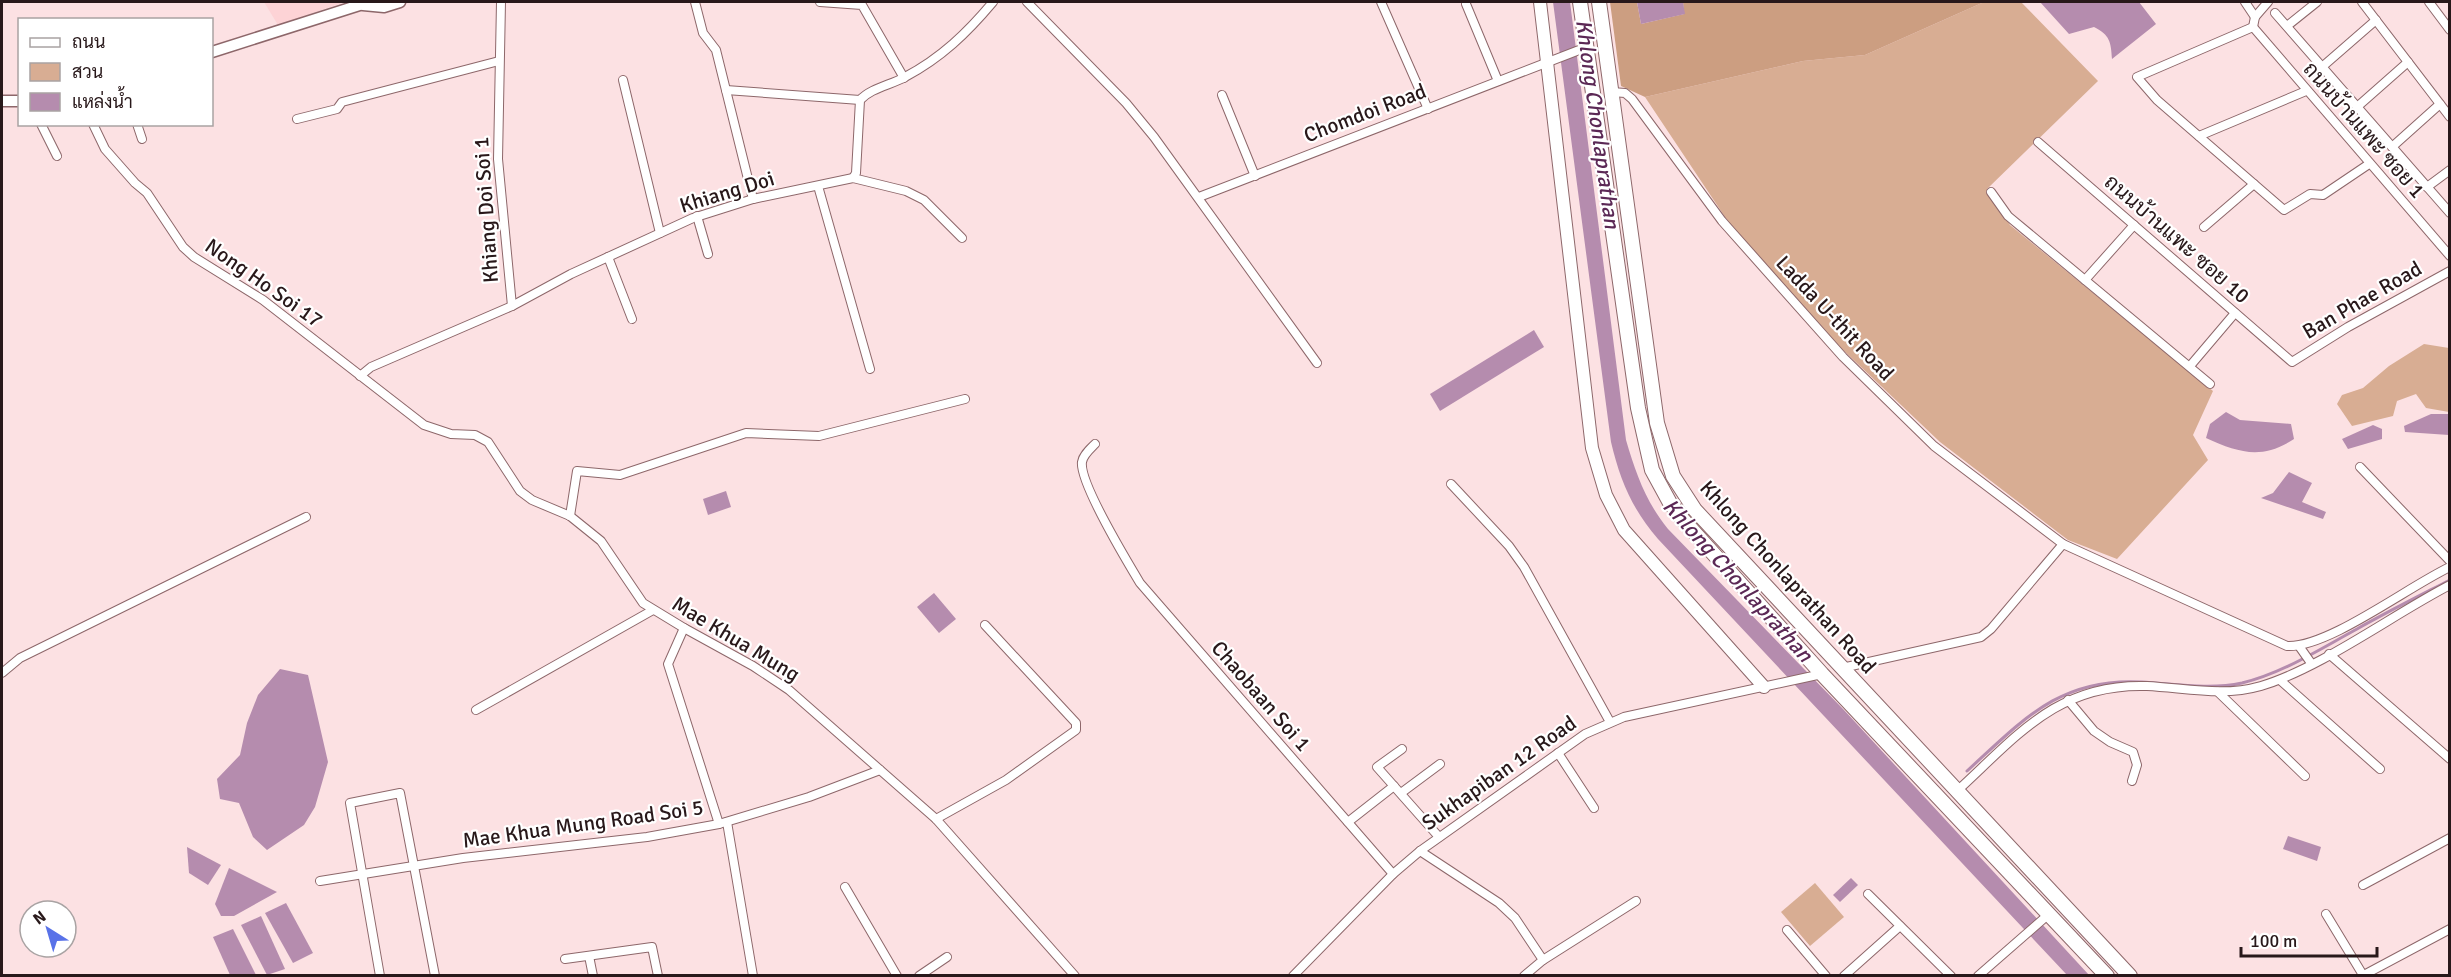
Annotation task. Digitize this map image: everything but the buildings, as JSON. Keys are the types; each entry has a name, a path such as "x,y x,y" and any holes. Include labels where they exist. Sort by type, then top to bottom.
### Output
{"main road":[{"path":"1540,2 1545,63 1592,448 1603,487 1620,522 1636,545 1768,686"},
{"name":"Khlong Chonlaprathan Road","path":"1580,2 1638,408 1652,470 1670,503 1684,521 1822,674 2107,975"},
{"name":"Khlong Chonlaprathan Road","path":"1599,2 1657,423 1665,454 1678,484 1695,510 2130,975"},
{"path":"1593,94 1612,92"},
{"path":"1804,652 1819,664 1828,664 1830,659 1817,642"},
{"path":"1852,679 1847,677 1845,680 1868,706 1872,726"}],"street":[{"path":"213,52 366,3 384,7 400,2"},
{"path":"501,2 498,159 512,306"},
{"path":"695,2 703,33 716,50 753,199"},
{"path":"820,2 862,5 904,78"},
{"path":"962,238 924,200 906,191 853,178 856,173 860,100 865,95 904,78 952,47 993,2"},
{"path":"1028,2 1126,103 1199,197 1317,363"},
{"path":"1381,2 1428,109"},
{"path":"2245,2 2255,17"},
{"path":"2268,2 2255,17 2253,27 2137,78 2157,100 2284,210 2310,194 2323,195 2369,164"},
{"path":"2287,26 2317,2"},
{"path":"2362,2 2450,117"},
{"path":"2429,2 2450,30"},
{"path":"1466,3 1498,81"},
{"path":"2275,13 2450,213"},
{"path":"2322,67 2376,20"},
{"name":"ถนนบ้านแพะ ซอย 1","path":"2253,27 2450,256"},
{"name":"Chomdoi Road","path":"1199,197 1587,47"},
{"path":"297,119 337,109 342,102 499,62"},
{"path":"2357,107 2408,62"},
{"path":"622,80 660,233"},
{"path":"726,90 860,100"},
{"path":"2199,136 2306,91"},
{"name":"Ladda U-thit Road","path":"1612,92 1625,93 1632,99 1722,222 1843,357 1934,446 2063,544 2277,642 2299,646"},
{"path":"1222,95 1255,176"},
{"path":"2,101 18,101"},
{"path":"2392,147 2440,104"},
{"path":"42,126 57,156"},
{"name":"Nong Ho Soi 17","path":"94,126 105,149 147,193 183,247 194,257 240,284 360,376"},
{"path":"138,126 142,139"},
{"name":"ถนนบ้านแพะ ซอย 10","path":"2038,142 2292,362"},
{"path":"2427,187 2450,170"},
{"name":"Khiang Doi","path":"360,376 371,366 512,306 608,257 698,216 753,199 853,178"},
{"path":"2204,227 2254,184"},
{"path":"818,186 870,369"},
{"path":"1991,192 2008,216 2210,384"},
{"path":"698,216 708,254"},
{"path":"2085,280 2134,225"},
{"path":"608,257 632,319"},
{"name":"Ban Phae Road","path":"2292,362 2450,271"},
{"path":"2190,366 2235,313"},
{"name":"Mae Khua Mung","path":"360,376 424,425 451,434 475,435 488,442 520,491 532,500 570,516 601,541 634,592 653,610 753,666 789,690 936,819 1075,975"},
{"path":"570,516 577,471 620,475 746,433 819,436 965,399"},
{"name":"Chaobaan Soi 1","path":"1095,444 1084,457 1083,470 1112,534 1140,583 1393,874"},
{"path":"2360,467 2450,561"},
{"path":"1451,484 1509,546 1524,567 1610,722"},
{"path":"2,674 20,658 306,517"},
{"path":"1842,668 1981,637 1991,629 2063,544"},
{"path":"2311,663 2299,646 2335,631 2450,567"},
{"path":"1958,790 2031,723 2068,700 2116,688 2146,686 2218,693 2242,691 2280,680 2450,585"},
{"path":"476,710 653,610"},
{"path":"936,819 1006,780 1076,730 1076,723 985,625"},
{"path":"684,628 668,664 723,823 753,975"},
{"path":"2329,654 2450,759"},
{"name":"Sukhapiban 12 Road","path":"1293,975 1393,874 1420,851 1585,734 1610,722 1822,674"},
{"path":"2280,680 2380,769"},
{"path":"2218,693 2305,776"},
{"path":"2068,700 2094,731 2110,742 2133,752 2137,765 2132,781"},
{"path":"1402,748 1377,767 1439,837"},
{"path":"1558,753 1594,808"},
{"path":"1348,822 1440,764"},
{"name":"Mae Khua Mung Road Soi 5","path":"320,881 414,865 647,837 723,823 808,797 880,770"},
{"path":"380,975 350,803 400,793 435,975"},
{"path":"2363,885 2450,838"},
{"path":"1420,851 1499,903 1515,918 1543,960"},
{"path":"845,888 897,975"},
{"path":"1868,894 1951,975"},
{"path":"1524,975 1543,960 1636,901"},
{"path":"1978,975 2049,914"},
{"path":"2326,914 2362,975 2450,929"},
{"path":"1844,975 1900,926"},
{"path":"1787,930 1826,975"},
{"path":"565,959 652,947 658,975"},
{"path":"589,956 592,975"},
{"path":"919,975 947,957"}],"shaded area":[{"path":"264,2 345,2 278,25"},
{"path":"1610,2 1637,2 1641,24 1684,14 1683,2 1984,2 1865,55 1803,61 1645,97 1621,86"}],"green space":[{"path":"1984,2 2021,2 2098,81 1987,189 2010,225 2213,391 2193,435 2208,460 2117,559 2068,540 1940,442 1842,349 1731,226 1645,97 1803,61 1865,55"},
{"path":"2424,344 2449,348 2449,412 2426,408 2416,394 2397,401 2393,416 2352,426 2337,404 2342,395 2363,388 2389,366"},
{"path":"1815,883 1844,917 1810,946 1781,912"}],"water":[{"path":"1553,2 1570,2 1626,440 1648,498 1668,529 1844,710 2089,975 2067,975 1658,539 1634,505 1618,469 1611,442"},
{"path":"1637,2 1683,2 1685,14 1641,24"},
{"path":"2040,2 2139,2 2156,24 2112,59 2110,44 2103,33 2094,27 2069,34"},
{"path":"1534,330 1544,347 1440,411 1430,394"},
{"path":"2226,412 2240,420 2291,424 2294,439 2271,450 2250,452 2206,438 2210,424"},
{"path":"2431,414 2449,414 2449,435 2405,432 2404,426"},
{"path":"2373,425 2382,429 2382,439 2348,449 2342,439"},
{"path":"2289,472 2312,483 2302,502 2326,512 2323,519 2261,498 2273,493"},
{"path":"726,491 731,507 708,515 703,499"},
{"path":"934,593 956,619 939,633 917,607"},
{"path":"280,669 308,675 328,762 315,807 304,825 267,850 253,837 239,803 220,799 217,779 240,755 247,723 258,695"},
{"path":"2288,836 2321,847 2317,861 2283,849"},
{"path":"187,847 221,865 208,885 189,873"},
{"path":"229,868 277,892 234,916 221,916 215,904"},
{"path":"1851,878 1858,885 1840,902 1833,895"},
{"path":"286,903 313,953 293,963 265,913"},
{"path":"261,916 285,969 267,975 241,925"},
{"path":"233,929 256,975 230,975 213,937"}],"waterway":[{"path":"1967,771 2025,719 2065,695 2113,682 2218,686 2257,679 2301,660 2450,580"}],"water label":[{"name":"Khlong Chonlaprathan","path":"1598,124"},
{"name":"Khlong Chonlaprathan","path":"1738,580"}]}
